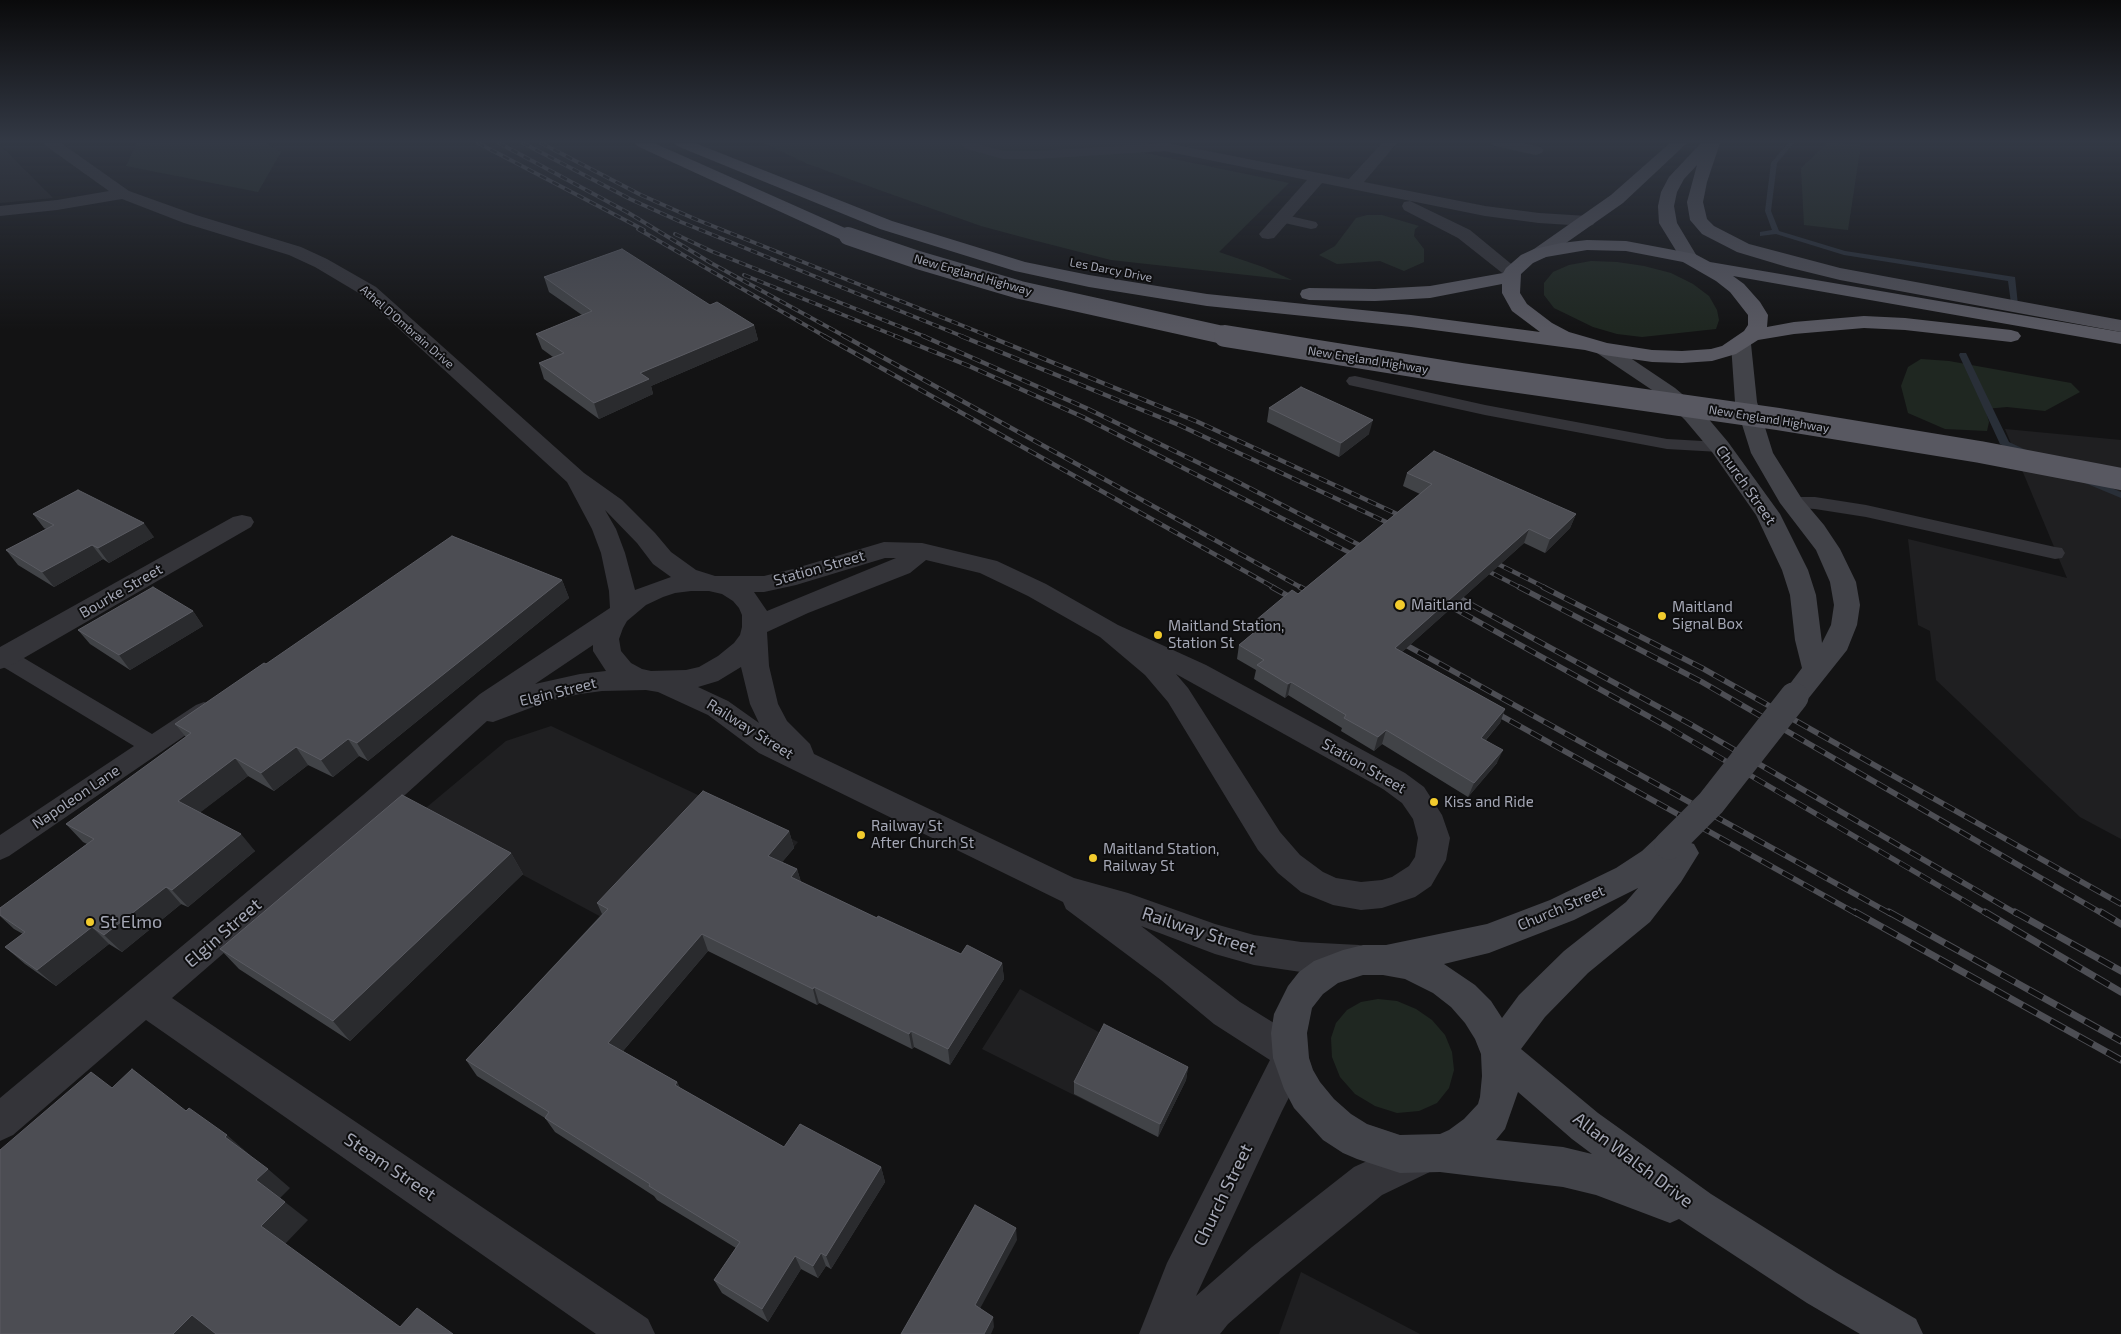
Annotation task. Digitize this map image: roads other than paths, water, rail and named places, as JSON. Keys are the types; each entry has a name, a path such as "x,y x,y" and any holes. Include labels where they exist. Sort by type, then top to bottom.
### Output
{"highway":[{"name":"New England Highway","path":"780,205 848,236 918,260 1029,292 1230,337 1453,373 1788,421 1980,452 2121,479"},
{"path":"837,205 886,225 1021,267 1088,281 1197,299 1412,321 1652,356 1712,355 1747,339 1832,324 1905,324 2019,337 2121,354"},
{"name":"Les Darcy Drive","path":"876,205 968,237 1024,253 1152,278 1219,287 1294,293 1375,295 1430,292 1511,274"},
{"path":"1594,347 1545,327 1519,306 1511,294 1511,274 1526,259 1540,253 1561,248 1606,245 1648,249 1696,262 2121,338"},
{"path":"1696,262 1737,288 1750,302 1758,315 1758,325 1747,339"}],"main road":[{"path":"1540,253 1608,205"},
{"path":"1666,205 1668,223 1696,262"},
{"path":"1695,205 1699,220 1708,230 1743,248 1792,263 1840,274 2121,326"},
{"name":"Church Street","path":"1498,1053 1532,1006 1576,962 1638,912 1670,873 1676,849 1837,642 1844,625 1847,605 1837,566 1815,530 1792,502 1762,453 1746,402 1747,339"},
{"name":"Church Street","path":"1594,347 1668,392 1694,415 1720,447 1768,514 1795,570 1804,602 1808,640 1816,668"},
{"name":"Church Street","path":"1290,1055 1289,1033 1292,1014 1300,997 1312,983 1326,972 1343,964 1472,942 1562,910 1627,878 1653,860 1676,849"},
{"path":"1373,960 1405,964 1425,971 1445,982 1463,996 1478,1012 1490,1031 1498,1053 1501,1076 1499,1097 1492,1116 1478,1132 1461,1145 1431,1154"},
{"name":"Allan Walsh Drive","path":"1498,1053 1585,1126 1697,1208 1773,1257 1901,1334"},
{"name":"Allan Walsh Drive","path":"1290,1055 1297,1077 1307,1095 1321,1112 1337,1127 1357,1140 1378,1149 1400,1154 1431,1154 1563,1167 1596,1175 1644,1192 1698,1216 1773,1257"}],"street":[{"path":"0,211 55,205"},
{"name":"Athel D'Ombrain Drive","path":"152,205 190,220 295,251 321,262 369,291 576,478 614,505 646,538 662,558 687,576 712,583"},
{"path":"1268,234 1293,205"},
{"path":"1408,205 1435,217 1464,234 1511,274"},
{"path":"1459,205 1510,215 1587,221"},
{"name":"Athel D'Ombrain Drive","path":"576,478 604,529 613,553 622,591 621,612"},
{"name":"Bourke Street","path":"2,658 242,522"},
{"name":"Station Street","path":"712,583 764,584 796,578 884,550 922,551 988,567 1037,590 1109,631 1212,680 1394,782 1412,795 1427,814 1434,838 1430,860 1420,876 1382,894 1361,896 1334,891 1312,882 1289,864 1269,841 1178,696 1155,668 1109,631"},
{"name":"Station Street","path":"754,632 798,607 901,567 922,551"},
{"path":"712,583 742,595 751,605 755,616 754,632 744,650 728,663 708,674 686,680 657,682 635,678 621,670 612,661 607,650 606,639 610,626 621,612 637,599 672,585 712,583"},
{"name":"Elgin Street","path":"0,1122 146,1000 490,701 621,612"},
{"name":"Railway Street","path":"754,632 755,666 760,690 764,704 776,728 789,743 837,777"},
{"name":"Elgin Street","path":"444,741 491,712 543,692 602,681 657,682"},
{"name":"Railway Street","path":"657,682 718,708 769,745 1067,890 1128,907 1215,939 1254,950 1301,957 1373,960"},
{"name":"Railway Street","path":"1067,890 1115,928 1173,969 1227,1014 1290,1055"},
{"name":"Steam Street","path":"146,1000 633,1334"},
{"name":"Church Street","path":"1161,1334 1182,1278 1214,1216 1290,1055"},
{"path":"1192,1334 1213,1309 1267,1262 1368,1181 1431,1154"}],"lane":[{"path":"1281,218 1311,224"},
{"path":"1355,381 1485,410 1668,444 1720,447"},
{"path":"1792,502 1815,503 1866,511 2055,553"},
{"path":"2,658 153,746"},
{"name":"Napoleon Lane","path":"0,849 226,696"}],"waterway":[{"path":"1769,205 1768,211 1776,232"},
{"path":"1763,234 1776,232"},
{"path":"1776,232 1844,253 2012,279 2015,303"},
{"path":"1963,355 2005,444 2023,452"},
{"path":"2088,481 2121,495"}],"railway":[{"path":"597,205 644,230"},
{"path":"614,205 711,263 846,337"},
{"path":"644,205 964,337"},
{"path":"664,205 991,337"},
{"path":"638,229 826,337"},
{"path":"675,234 711,251 926,337"},
{"path":"744,275 898,337"},
{"path":"824,336 1275,588"},
{"path":"844,336 1302,588"},
{"path":"895,336 969,366 1083,417 1362,559"},
{"path":"923,336 1086,408 1234,480 1371,551"},
{"path":"961,336 1179,425 1399,528"},
{"path":"988,336 1198,422 1410,520"},
{"path":"1488,559 1546,588"},
{"path":"1478,566 1521,588"},
{"path":"1272,587 1297,601"},
{"path":"1300,587 1316,596"},
{"path":"1519,587 1702,682 2103,914"},
{"path":"1543,587 1702,668 2121,904"},
{"path":"1450,593 1690,724 2017,914"},
{"path":"1441,601 1666,726 1987,914"},
{"path":"1397,640 1891,914"},
{"path":"1489,709 1857,914"},
{"path":"1855,912 2121,1060"},
{"path":"1889,912 2121,1041"},
{"path":"1985,912 2121,992"},
{"path":"2015,912 2121,971"},
{"path":"2101,912 2121,924"}],"place":[{"name":"Maitland","path":"1400,605"},
{"name":"Maitland Signal Box","path":"1662,616"},
{"name":"Maitland Station, Station St","path":"1158,635"},
{"name":"Kiss and Ride","path":"1434,802"},
{"name":"Railway St After Church St","path":"861,835"},
{"name":"Maitland Station, Railway St","path":"1093,858"},
{"name":"St Elmo","path":"90,922"}]}
